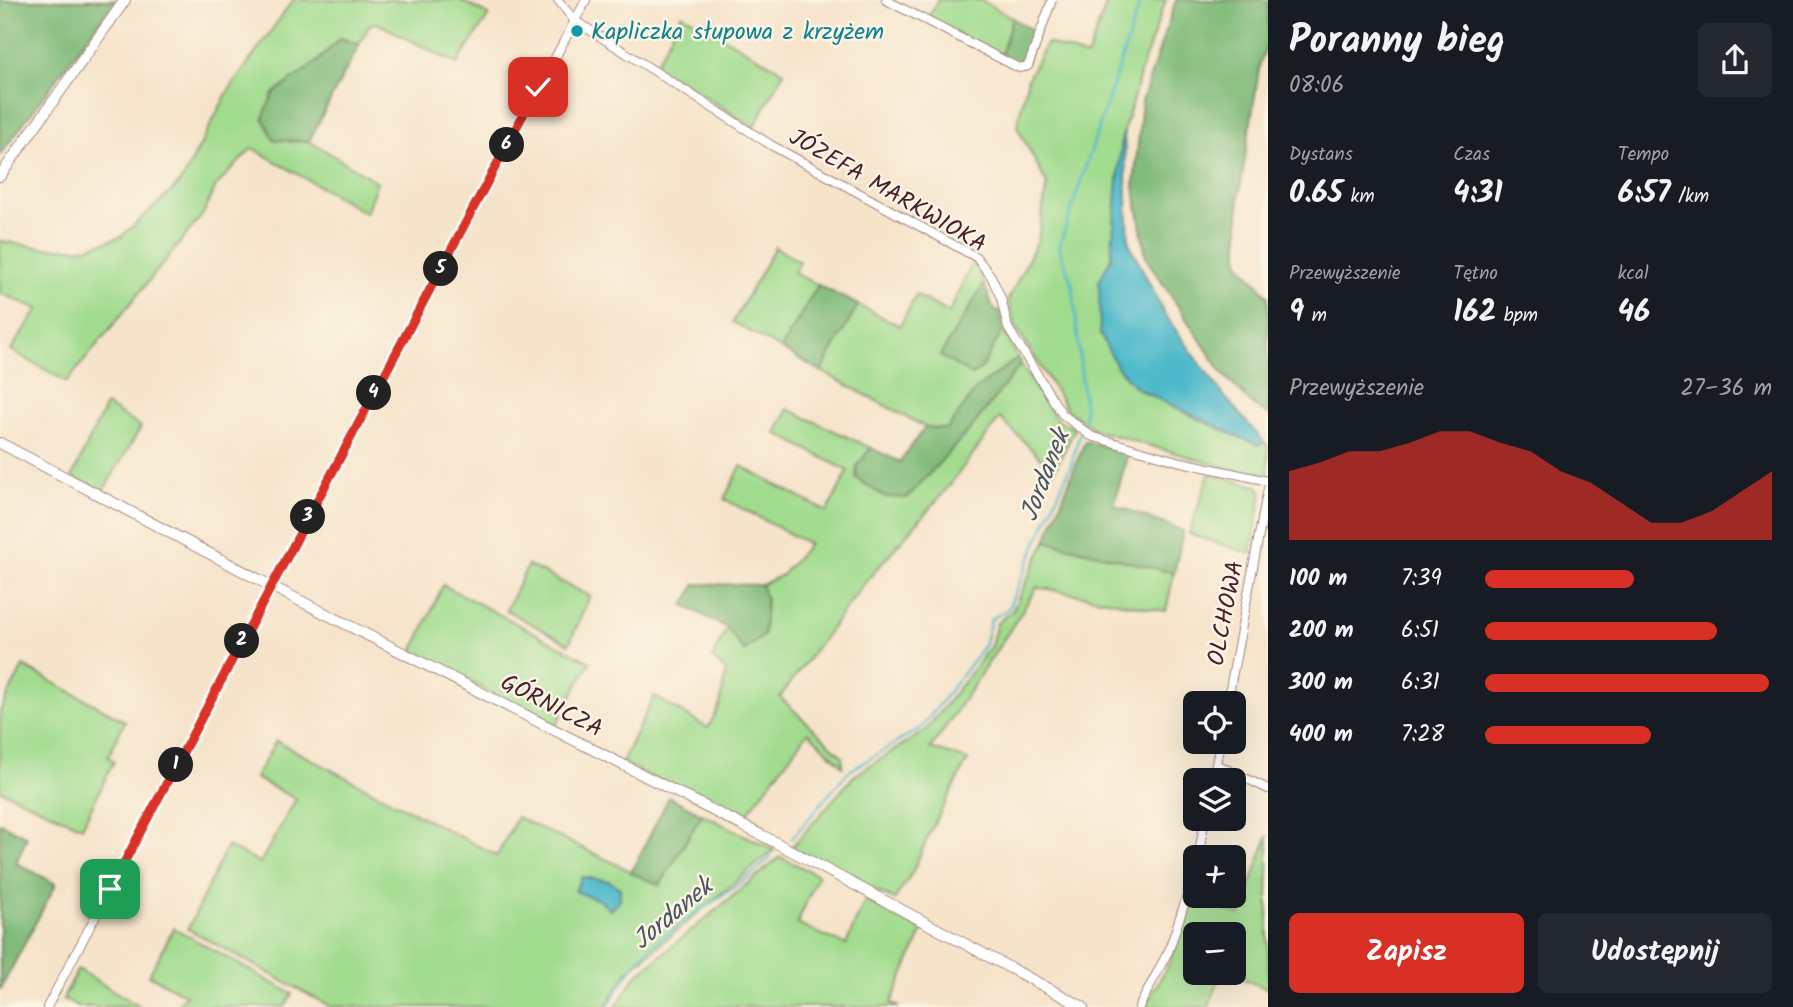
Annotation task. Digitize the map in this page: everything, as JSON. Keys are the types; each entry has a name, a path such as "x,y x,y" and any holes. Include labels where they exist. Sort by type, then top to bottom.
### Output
{"street":[{"path":"0,176 125,0"},
{"name":"JÓZEFA MARKWIOKA","path":"558,0 574,20 771,145 976,257 991,276 1001,298 1008,328 1062,414 1088,434 1177,461 1268,481"},
{"path":"47,1007 586,0"},
{"path":"886,0 1019,68 1028,66 1052,0"},
{"name":"GÓRNICZA","path":"0,443 271,586 771,840 1083,1007"},
{"name":"OLCHOWA","path":"1229,691 1268,488"},
{"path":"1215,768 1218,754"},
{"path":"1216,764 1268,789"},
{"path":"1139,1007 1169,950 1183,908"}],"green space":[{"path":"0,0 115,0 0,155"},
{"path":"293,0 460,0 489,15 457,64 377,23 370,24 359,45 340,38 317,62 273,94 289,142 309,141 377,182 366,213 252,148 216,186 203,214 67,382 11,350 38,309 0,293 0,241 44,248 85,248 121,237 184,177 227,93"},
{"path":"938,0 981,0 1012,18 1001,56 928,18"},
{"path":"1108,0 1166,0 1143,64 1122,138 1111,258 1099,282 1136,388 1222,430 1241,438 1265,443 1268,446 1268,480 1096,430 1067,410 1016,327 1008,300 1038,240 1047,184 1017,126 1028,78 1047,43 1087,57"},
{"path":"1176,0 1268,0 1268,42 1260,63 1239,196 1239,263 1268,296 1268,415 1254,406 1223,374 1146,258 1134,186 1142,101"},
{"path":"682,14 784,72 754,127 652,64 657,62"},
{"path":"1012,18 1036,33 1026,62 1020,66 1001,56"},
{"path":"340,38 359,45 309,141 274,140 263,118 273,94 317,62"},
{"path":"775,247 800,262 794,273 818,285 781,349 733,322"},
{"path":"974,259 984,284 940,356 981,369 1003,330 1018,358 977,388 947,430 925,427 821,371 858,305 900,326 916,295 949,313"},
{"path":"984,284 994,310 1001,313 1003,330 981,369 972,375 940,356"},
{"path":"818,285 858,305 821,371 781,349"},
{"path":"1018,358 1021,364 972,427 907,498 885,497 856,478 857,466 871,448 900,462 925,427 947,429 977,388"},
{"path":"1021,364 1056,419 1075,429 1054,471 1000,418 945,491 867,580 780,697 842,756 843,766 808,732 741,822 622,762 654,696 708,728 720,705 726,671 712,658 727,628 744,651 766,599 761,585 782,575 809,544 724,499 741,466 827,512 848,471 776,433 788,409 871,448 857,466 885,497 972,427"},
{"path":"106,405 141,427 103,491 72,477"},
{"path":"1085,441 1128,453 1114,505 1183,531 1174,573 1046,541"},
{"path":"1209,474 1258,486 1262,493 1251,554 1189,534"},
{"path":"1046,541 1174,573 1166,611 1037,587 930,748 968,760 912,873 894,900 791,848 854,776 926,730 991,646 997,623 1012,611"},
{"path":"528,565 590,596 569,644 506,610"},
{"path":"696,584 761,585 766,599 764,635 744,651 727,628 684,605"},
{"path":"443,585 590,662 555,727 413,651"},
{"path":"23,666 125,721 108,757 114,761 82,827 0,790 0,711"},
{"path":"276,741 497,856 517,817 660,885 702,814 774,850 628,971 605,1007 331,1007 188,929 227,846 260,863 296,799 255,778"},
{"path":"669,797 702,814 660,885 631,873"},
{"path":"0,823 27,837 16,863 56,884 0,990"},
{"path":"1268,835 1268,989 1246,980 1246,922 1184,922 1189,908 1219,908 1240,915 1242,908 1246,908 1246,898"},
{"path":"780,857 818,875 797,924 846,945 865,900 923,930 891,1003 899,1007 616,1007 635,977"},
{"path":"1183,925 1183,985 1217,985 1209,1007 1144,1007 1170,962"},
{"path":"174,928 292,994 285,1007 176,1007 186,995 149,975"},
{"path":"78,969 140,1007 77,1007 63,999"}],"water":[{"path":"1124,133 1129,243 1165,315 1224,396 1265,443 1258,445 1136,388 1118,368 1100,334 1099,282 1111,258"},
{"path":"582,877 609,881 620,888 620,899 610,910 601,901 575,891"}],"waterway":[{"name":"Jordanek","path":"792,838 848,772 922,727 984,646 991,619 1008,609 1071,465 1085,415 1073,287 1059,247 1141,0"},
{"name":"Jordanek","path":"608,1007 631,969 656,943 740,883 771,857"}],"place":[{"name":"Kapliczka słupowa z krzyżem","path":"577,31"}],"route":[{"path":"110,889 538,87"}]}
